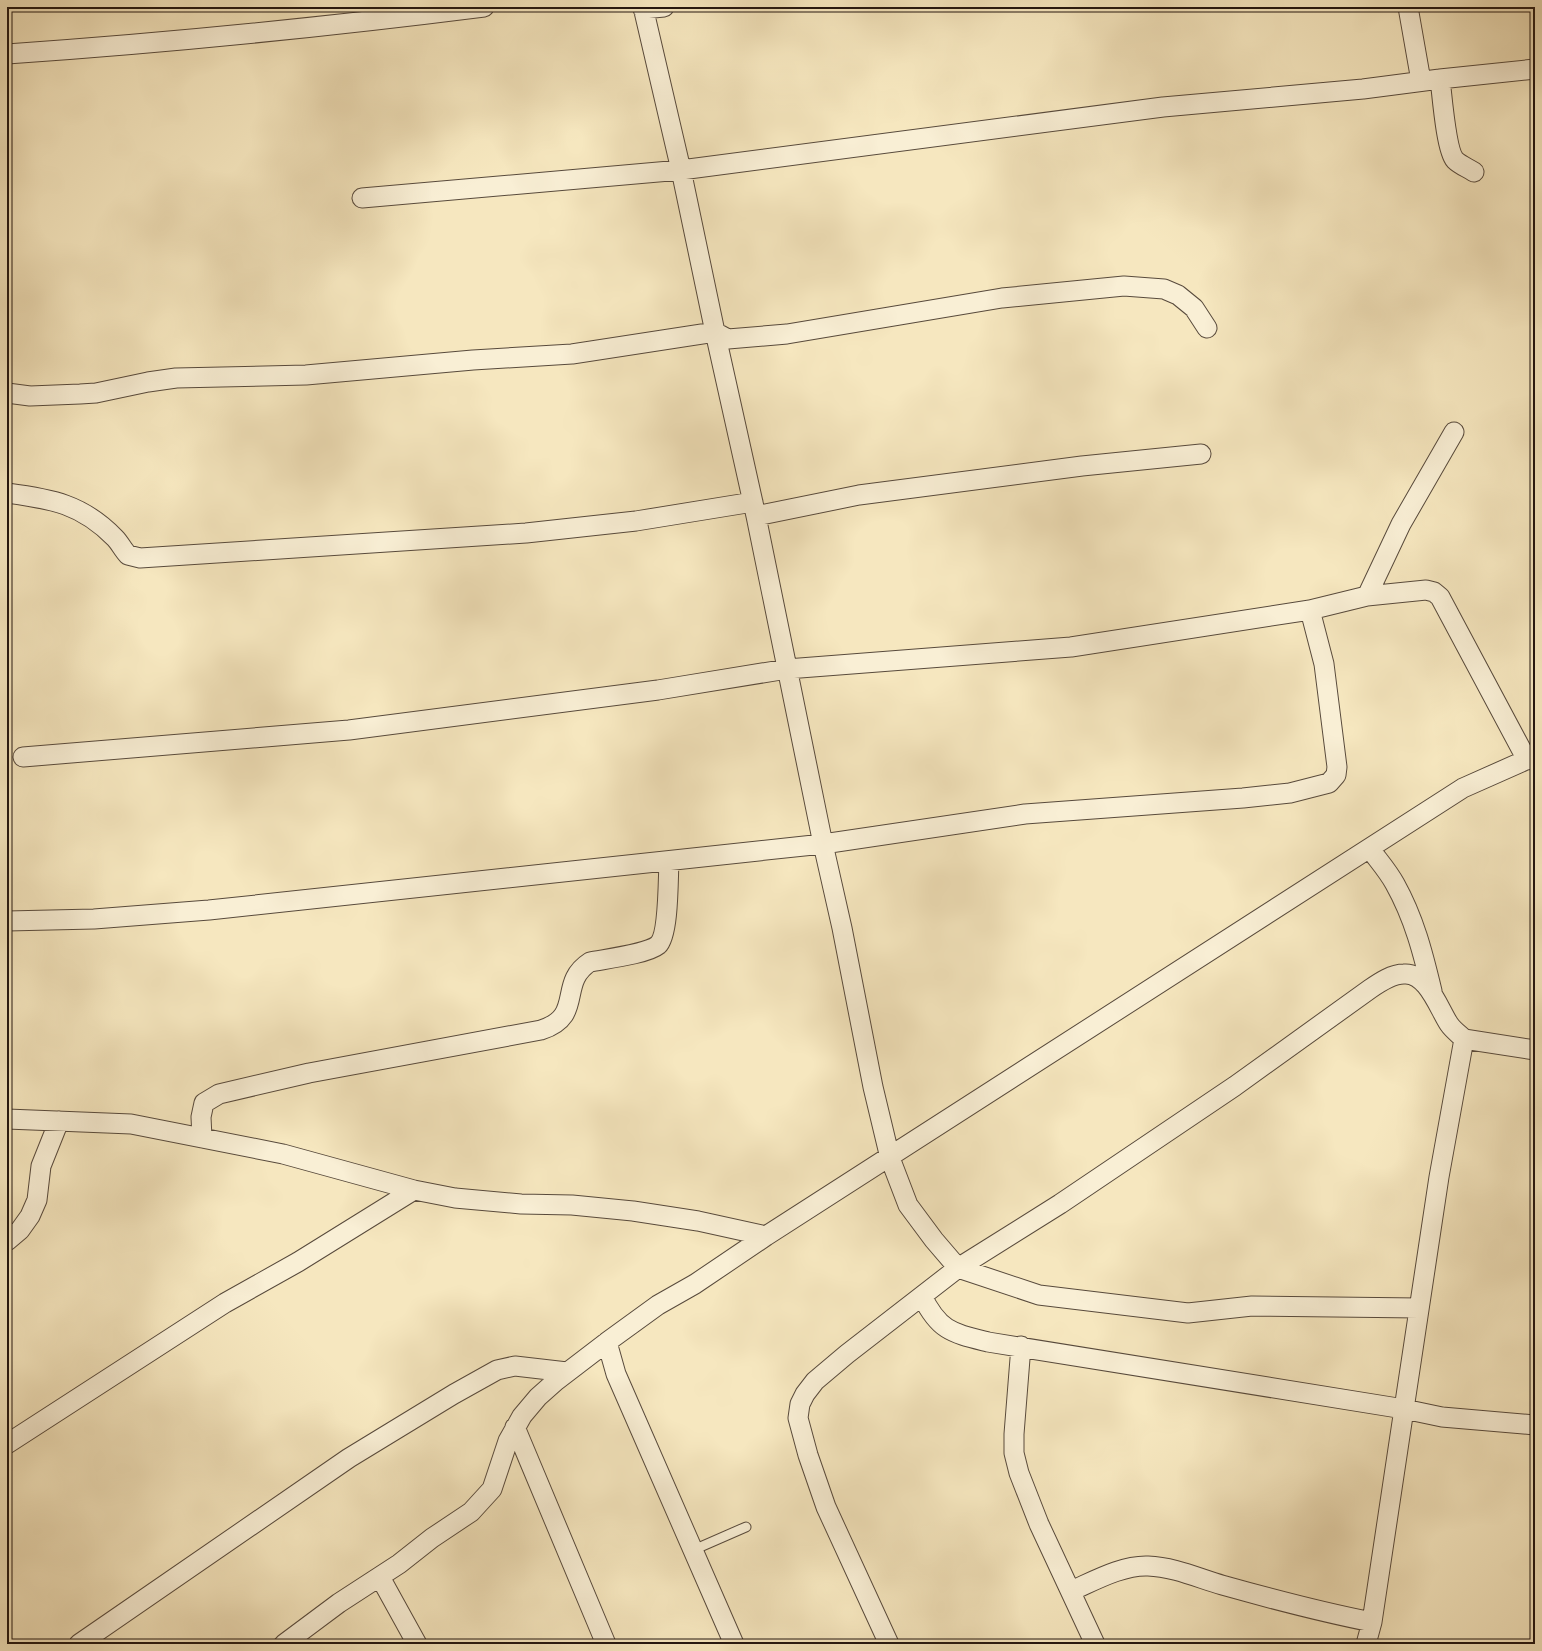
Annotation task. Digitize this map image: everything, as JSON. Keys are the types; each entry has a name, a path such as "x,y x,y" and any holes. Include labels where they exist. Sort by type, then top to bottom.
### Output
{"street":[{"path":"7,54 390,19 484,7"},
{"path":"664,7 643,8 681,170 715,332 755,509 823,844 842,928 873,1087 890,1158 908,1205 934,1240 958,1268 1039,1296 1188,1313 1252,1306 1419,1308"},
{"path":"1408,7 1421,81"},
{"path":"362,198 681,170 1163,107 1364,89 1440,78 1535,69"},
{"path":"1440,78 1451,150 1456,161 1474,172"},
{"path":"7,393 30,396 96,393 148,382 176,378 306,375 474,360 572,354 715,332 728,339 787,334 1002,298 1124,286 1164,289 1178,295 1194,308 1207,328"},
{"path":"1367,596 1401,524 1454,432"},
{"path":"7,493 51,499 79,509 96,520 117,541 128,555 140,558 526,533 636,520 755,509 1082,466 1201,454"},
{"path":"23,757 349,730 643,692 787,669 1071,647 1310,610 1367,596 1426,590 1434,592 1440,597 1531,758 1463,788 890,1158 766,1236 695,1284 658,1306 607,1342 567,1372 538,1397 515,1428 508,1442 498,1477 484,1500 471,1512 380,1576 338,1603 284,1644"},
{"path":"7,921 94,918 209,910 823,844 1025,814 1243,798 1290,793 1329,782 1336,775 1337,767 1324,664 1310,610"},
{"path":"1370,849 1394,883 1410,914 1421,947 1432,991 1450,1025 1464,1040 1535,1050"},
{"path":"202,1138 201,1116 204,1103 219,1094 309,1073 541,1030 554,1026 562,1020 567,1011 572,986 581,967 590,962 649,950 658,945 665,933 669,861"},
{"path":"1405,973 1418,957 1421,947"},
{"path":"889,1644 826,1507 808,1455 798,1418 800,1404 815,1381 958,1268 1060,1204 1229,1091 1380,982 1392,976 1405,973 1416,977 1432,991"},
{"path":"1366,1644 1372,1622 1439,1177 1464,1040"},
{"path":"7,1119 131,1124 283,1154 414,1190 455,1198 488,1202 572,1205 633,1211 698,1221 766,1236"},
{"path":"7,1241 20,1230 30,1216 37,1200 41,1166 60,1121"},
{"path":"7,1444 225,1303 298,1262 414,1190"},
{"path":"922,1296 931,1314 948,1330 988,1342 1020,1346 1442,1417 1535,1426"},
{"path":"607,1342 616,1374 691,1551 734,1644"},
{"path":"1020,1346 1014,1434 1014,1453 1019,1473 1039,1524 1095,1644"},
{"path":"79,1644 349,1458 454,1394 497,1370 515,1366 567,1372"},
{"path":"515,1428 606,1644"},
{"path":"1071,1591 1099,1578 1132,1568 1148,1566 1172,1570 1276,1601 1372,1622"},
{"path":"380,1576 417,1644"}],"lane":[{"path":"691,1551 746,1527"}]}
